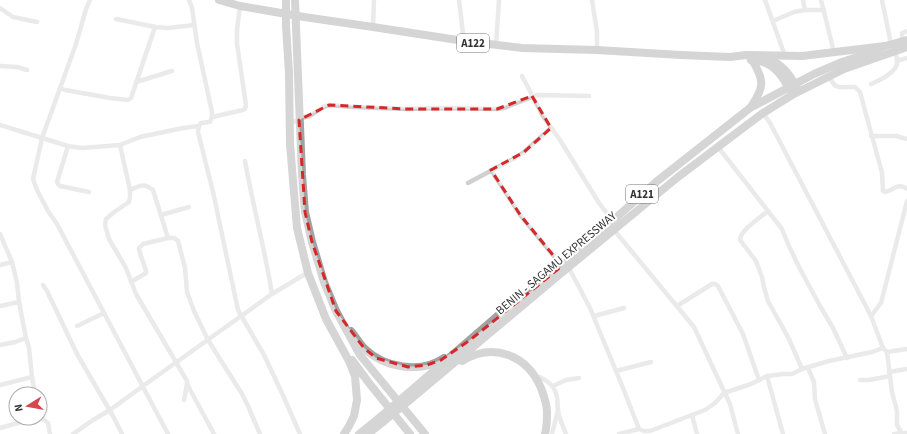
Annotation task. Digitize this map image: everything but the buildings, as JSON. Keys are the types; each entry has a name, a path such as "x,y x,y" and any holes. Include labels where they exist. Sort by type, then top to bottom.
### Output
{"highway":[{"name":"A122","path":"219,0 240,6 304,17 464,41 522,48 597,50 730,57 760,61 778,71 794,89"},
{"path":"286,0 290,144 297,228 308,274 326,318 349,361 355,376 357,400 354,416 344,434"},
{"path":"295,0 302,175 305,212 312,242 324,282 336,311 360,355 425,434"},
{"name":"A121","path":"381,420 515,301 565,267 612,220 671,169 750,108 794,89 842,62 905,42"},
{"path":"762,56 802,56 890,47"},
{"name":"BENIN - SAGAMU EXPRESSWAY","path":"409,396 441,374 565,267 614,230 678,177 794,89 829,76 890,47"},
{"name":"A122","path":"730,57 746,55 762,56 772,60 784,68 794,89"},
{"path":"750,108 761,92 762,85 760,76 752,60"},
{"path":"336,311 364,348 376,358 393,365 408,368 427,366 441,360 470,340"},
{"path":"338,341 410,434"},
{"path":"441,374 468,357 482,353 498,352 516,358 535,376 544,396 547,408 546,431 549,434"},
{"path":"358,434 381,420"},
{"path":"368,434 381,420"}],"street":[{"path":"90,0 76,44 42,138 33,179 48,212 57,224 168,434"},
{"path":"0,125 68,146 82,148 120,145 140,137 199,126 201,123 210,122 212,112 197,43 192,8 189,0"},
{"path":"373,27 374,0"},
{"path":"459,0 464,41"},
{"path":"496,45 499,0"},
{"path":"592,0 597,32 597,50"},
{"path":"766,0 785,56"},
{"path":"803,0 805,10"},
{"path":"822,0 834,52"},
{"path":"871,84 894,70 897,61 890,47 882,0"},
{"path":"212,117 245,109 246,105 237,44 240,6"},
{"path":"0,8 13,17 37,22"},
{"path":"773,21 794,12 805,10 824,10"},
{"path":"116,19 155,27 168,28 194,25"},
{"path":"60,88 128,100 131,98 155,27"},
{"path":"905,42 902,33 907,31"},
{"path":"897,61 907,58"},
{"path":"0,66 18,67 27,70"},
{"path":"136,82 172,72"},
{"path":"522,76 543,116 560,140 599,203 612,220"},
{"path":"829,76 835,86 855,87 860,92 882,173 884,191 888,192 900,186 907,190"},
{"path":"290,124 310,116 323,107 329,105 407,109 497,109 504,108 536,95 589,96"},
{"path":"763,113 770,123 871,316 883,348 887,352 892,392 897,411 897,425 901,433"},
{"path":"199,126 198,132 213,192 238,310 264,355 300,434"},
{"path":"468,183 515,158 551,128"},
{"path":"871,136 896,136 907,139"},
{"path":"120,145 130,190 130,197 129,202 106,219 105,225 109,239 126,268 136,294 185,378 214,434"},
{"path":"68,146 57,182 60,186 89,192"},
{"path":"718,147 782,229 799,267 833,328 847,358"},
{"path":"245,161 272,294"},
{"path":"491,170 521,216 565,267 586,299 639,429"},
{"path":"130,190 142,185 148,186 153,190 168,238"},
{"path":"871,316 881,303 907,203"},
{"path":"161,216 189,206"},
{"path":"768,211 740,235 740,240 756,261 768,301 789,339 802,369"},
{"path":"614,230 694,327 730,404 738,434"},
{"path":"0,234 12,262 17,283 19,302 29,348 34,386"},
{"path":"131,282 146,273 139,250 143,244 168,238 177,239 180,245 185,268 187,292 194,311 208,340 242,394 260,434"},
{"path":"0,265 12,262"},
{"path":"73,434 110,410 272,294 308,274"},
{"path":"677,306 712,284 718,286 743,334 759,380"},
{"path":"43,285 77,354 110,410 122,434"},
{"path":"0,306 19,302"},
{"path":"594,316 624,308"},
{"path":"77,326 104,313"},
{"path":"0,345 26,338"},
{"path":"619,434 639,429 650,432 705,410 715,403 724,393 751,384 767,376 792,374 802,369 829,361 872,352 883,348"},
{"path":"887,352 907,349"},
{"path":"616,371 651,362"},
{"path":"808,368 814,382 815,399 825,434"},
{"path":"860,380 869,380 907,370"},
{"path":"535,376 543,378 553,386 556,391 558,410 566,434"},
{"path":"767,376 783,434"},
{"path":"0,385 32,377"},
{"path":"553,386 566,380 579,378"},
{"path":"184,400 187,384"},
{"path":"549,434 558,410"},
{"path":"692,415 696,434"},
{"path":"549,434 562,422"},
{"path":"48,423 50,434"},
{"path":"894,434 907,433"}],"highlighted area":[{"path":"532,96 551,128 524,152 491,170 521,216 562,266 470,340 441,360 427,365 408,367 376,358 364,348 336,311 312,242 305,212 299,120 329,105 407,109 497,109"}]}
